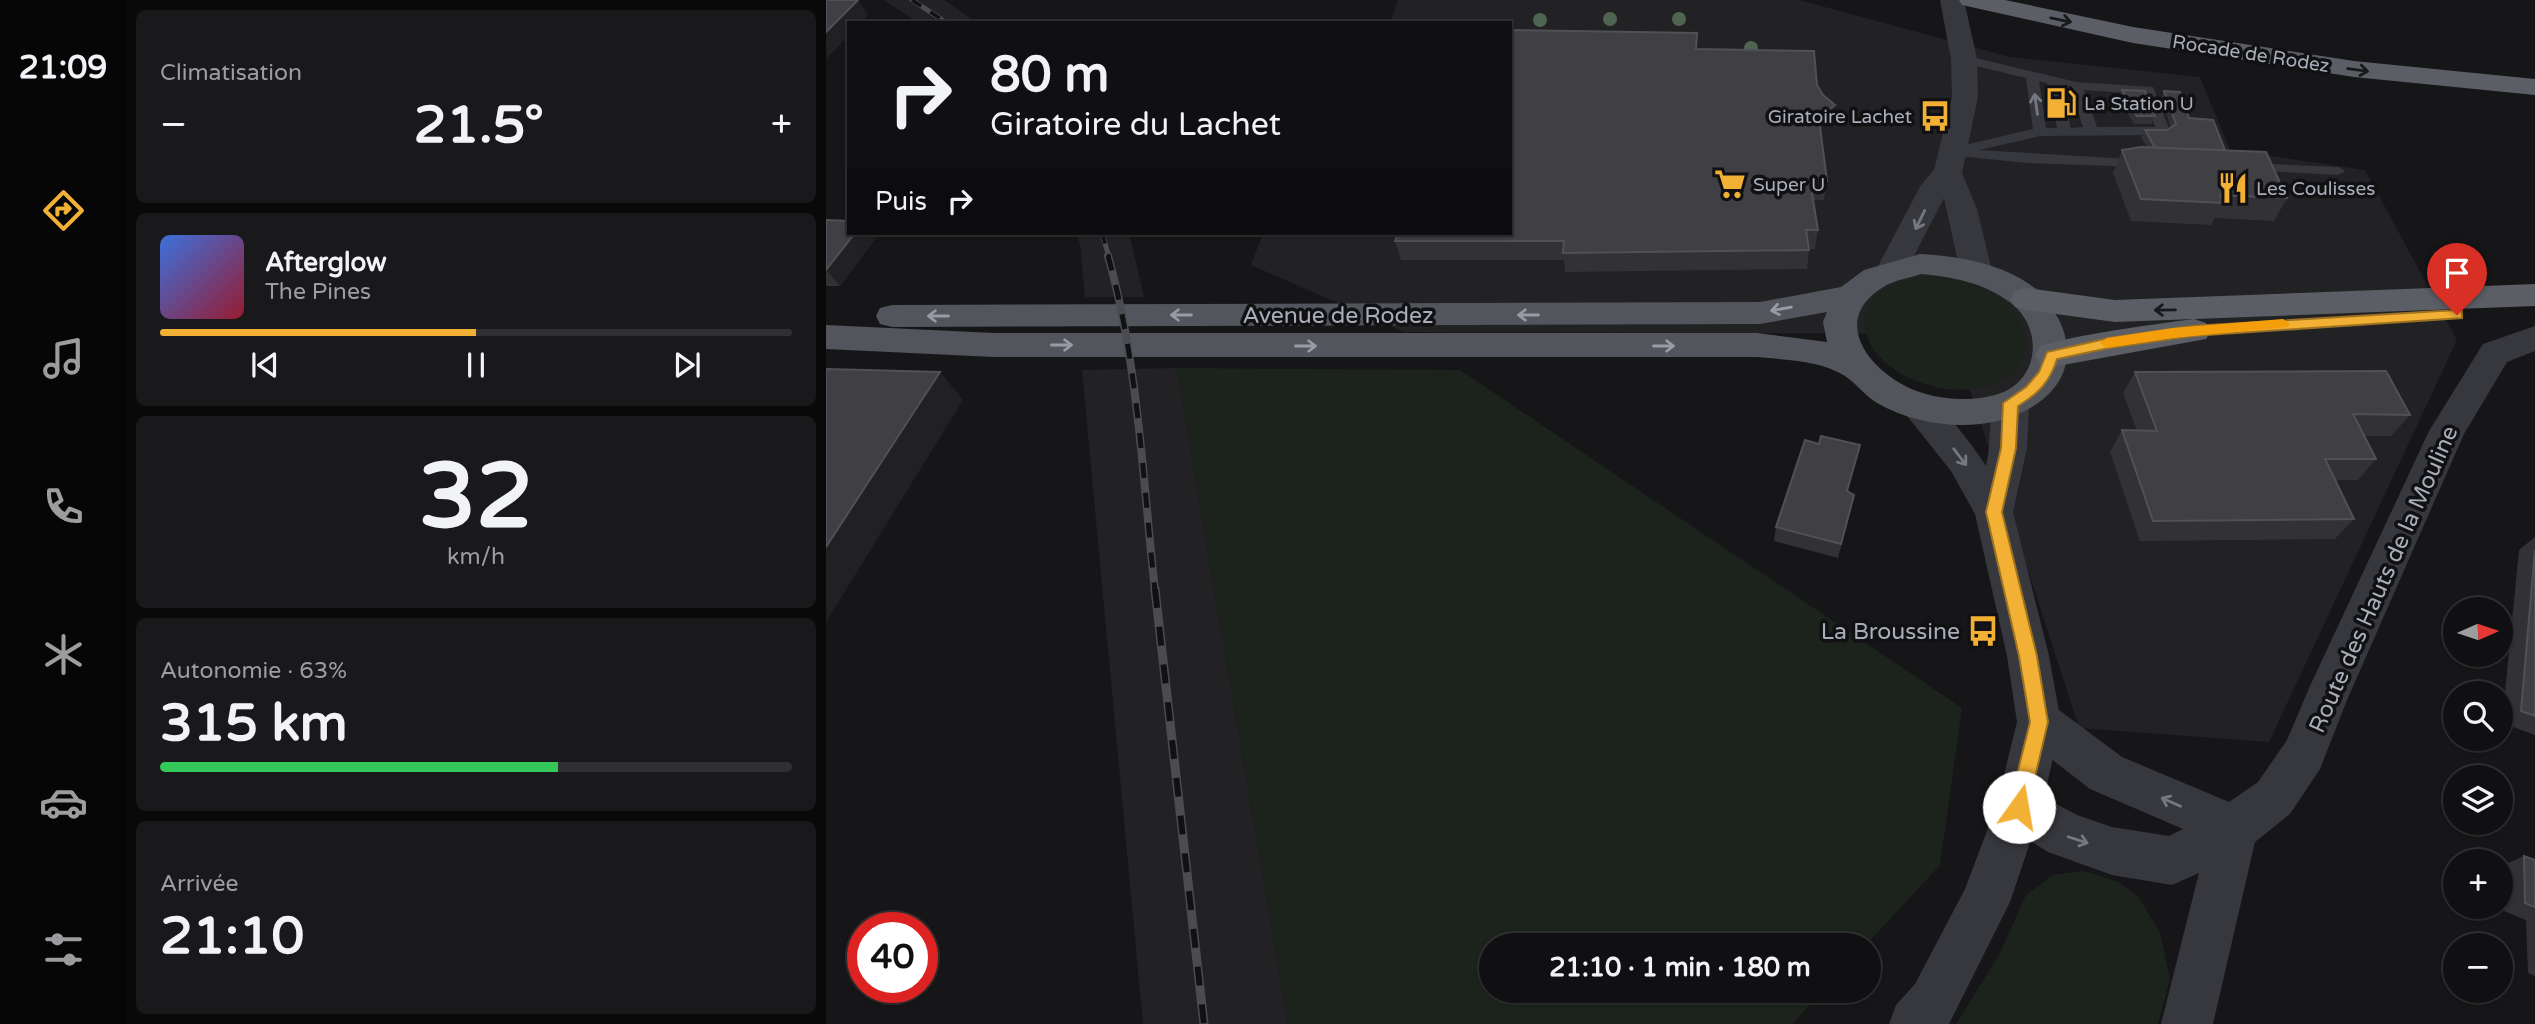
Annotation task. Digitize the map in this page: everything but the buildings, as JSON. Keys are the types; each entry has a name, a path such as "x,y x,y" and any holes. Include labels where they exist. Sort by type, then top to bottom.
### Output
{"highway":[{"name":"Rocade de Rodez","path":"1970,0 2133,35 2312,63 2535,87"},
{"name":"Rocade de Rodez","path":"2078,0 2225,28 2341,43"},
{"path":"2379,48 2535,64"},
{"path":"2026,299 2115,312 2535,295"},
{"path":"2052,355 2109,343 2192,331 2535,310"}],"main road":[{"path":"1920,264 1948,265 1976,271 2004,283 2026,299 2041,317 2050,336 2052,355 2045,374 2031,391 2011,403 1982,411 1951,412 1918,407 1892,397 1870,383 1853,366 1841,342 1839,318 1848,297 1867,280 1893,268 1920,264"},
{"name":"Avenue de Rodez","path":"1243,331 1760,313 1848,297"},
{"path":"826,316 1000,330"},
{"path":"826,337 1000,330 1243,331 1595,346 1757,345 1815,351 1853,366"}],"street":[{"path":"1893,268 1950,163 1965,97 1964,59 1952,0"},
{"path":"1950,163 1966,239 1976,271"},
{"name":"Route des Hauts de la Mouline","path":"2019,807 2065,835 2112,851 2172,861 2234,828 2274,798 2304,754 2325,700 2447,431 2495,353 2535,338"},
{"path":"1994,512 2009,448 2011,403"},
{"path":"1915,1024 1933,1002 1985,902 2019,807 2039,722 2028,656 1994,512 1964,461 1918,407"},
{"path":"2039,722 2106,773 2234,828 2187,1024"}],"lane":[{"path":"1950,163 2040,132 2163,131 2148,90 2076,86 1964,59"},
{"path":"2032,76 2040,132"},
{"path":"2053,80 2065,131"},
{"path":"2076,86 2091,130"},
{"path":"1950,163 2062,167 2157,163"},
{"path":"2241,167 2338,171"}],"shaded area":[{"path":"884,0 944,0 974,21 916,21"},
{"path":"1398,0 1799,0 2010,57 2200,77 2230,150 2365,170 2457,340 2269,742 2079,728 1952,334 1404,332 1251,265 1262,235 1512,235 1512,21 1391,21"},
{"path":"1077,235 1129,235 1144,297 1085,297"},
{"path":"1935,276 1962,281 1989,291 2011,307 2019,319 2025,332 2023,358 2012,372 1998,382 1963,390 1925,384 1908,378 1888,365 1870,343 1865,329 1867,309 1880,292 1901,282"},
{"path":"1177,368 1288,1024 1143,1024 1082,370"},
{"path":"1177,368 1460,370 1962,708 1940,865 1877,933 1479,933 1479,1003 1812,1003 1792,1024 1288,1024"},
{"path":"2083,871 2119,882 2138,897 2160,932 2170,979 2158,1024 1956,1024 1999,955 2026,895 2053,875"}],"railway":[{"path":"912,0 944,21"},
{"path":"1103,235 1109,257"},
{"path":"1108,256 1133,379 1155,591"},
{"path":"1155,589 1204,1024"}],"slow traffic":[{"path":"2107,343 2173,333 2283,324"}],"place":[{"name":"La Station U","path":"2061,103"},
{"name":"Giratoire Lachet","path":"1935,116"},
{"name":"Super U","path":"1730,184"},
{"name":"Les Coulisses","path":"2233,188"},
{"name":"La Broussine","path":"1983,631"}],"route":[{"path":"2019,807 2039,722 2028,656 1994,512 2009,448 2011,403 2031,391 2045,374 2052,355 2109,343 2192,331 2457,315"}]}
